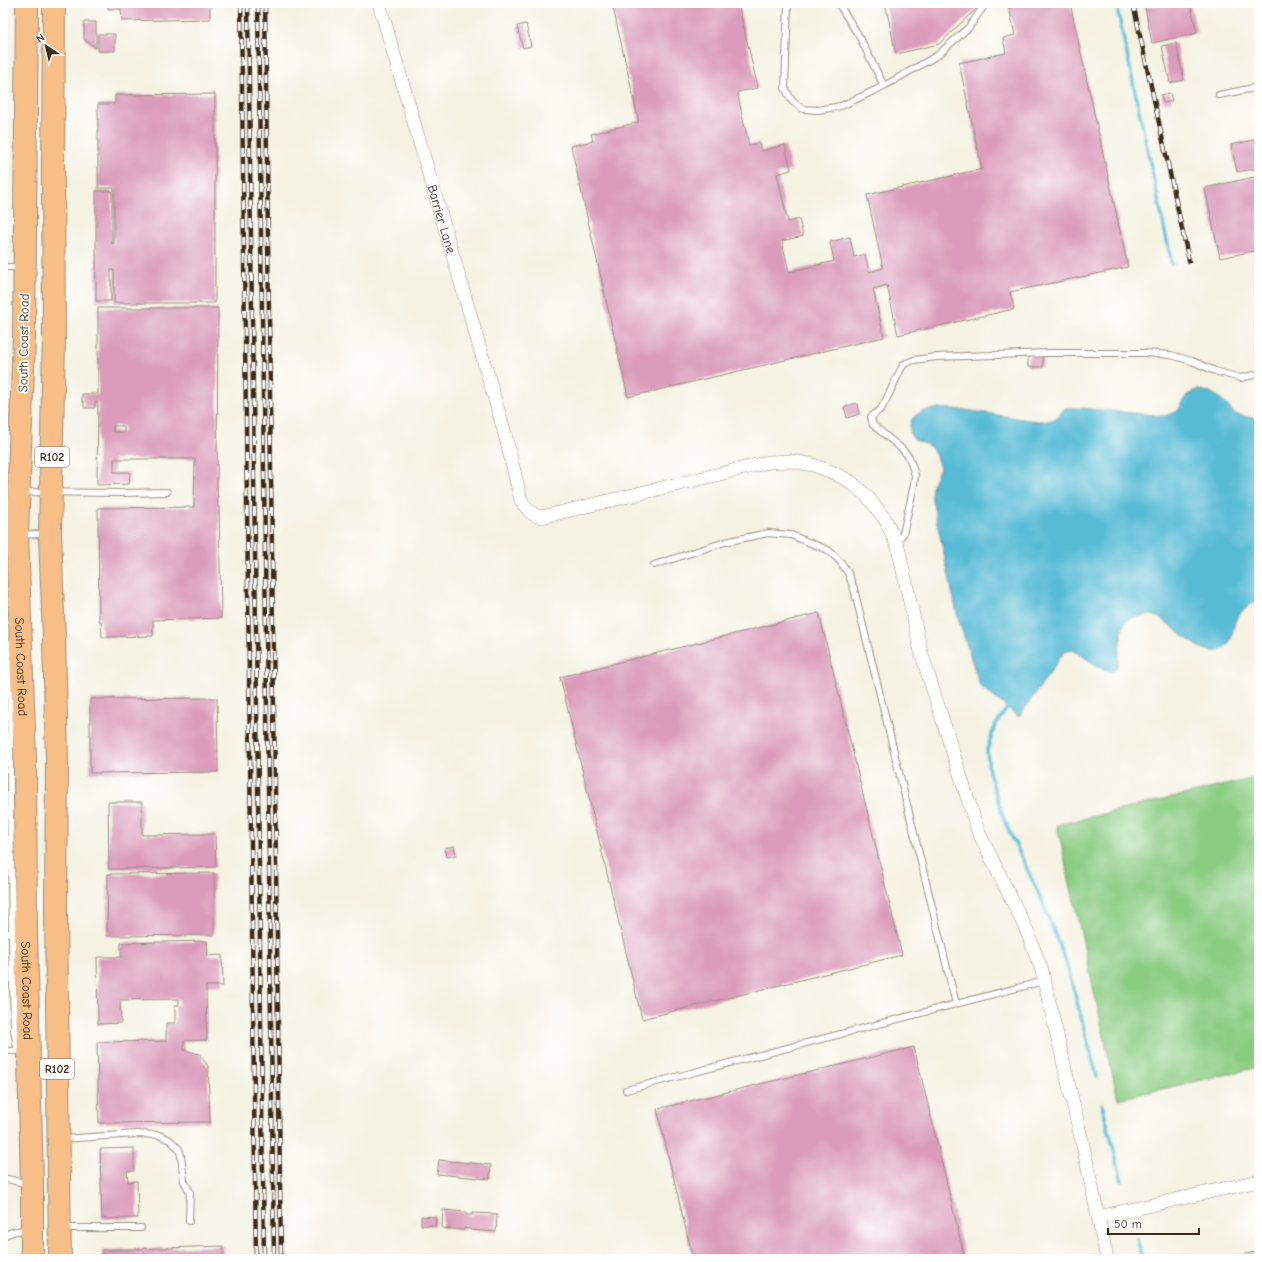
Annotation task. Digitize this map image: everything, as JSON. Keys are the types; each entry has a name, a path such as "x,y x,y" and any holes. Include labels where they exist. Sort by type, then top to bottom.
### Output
{"highway":[{"name":"South Coast Road","path":"27,3 24,337 19,492 10,539 25,761 19,933 24,1056 32,1186 32,1259"},
{"name":"R102","path":"54,3 54,337 50,534 57,762 56,911 60,1259"},
{"path":"24,337 54,337"},
{"path":"25,761 57,762"}],"street":[{"name":"Barrier Lane","path":"379,3 505,434 521,500 526,510 533,515 542,517 559,514 769,462 792,461 819,468 851,482 868,496 885,519 896,543"},
{"path":"896,543 921,652 978,831 1026,929 1042,972 1084,1150 1107,1259"},
{"path":"1098,1217 1259,1181"}],"lane":[{"path":"788,3 785,88 792,101 803,109 818,110 841,106 884,86 938,54 969,27 986,3"},
{"path":"838,3 859,36 884,86"},
{"path":"1219,95 1259,87"},
{"path":"3,267 25,267"},
{"path":"896,543 903,534 915,475 909,457 902,449 873,425 871,417 881,409 904,364 914,360 936,357 974,355 1144,353 1171,355 1192,361 1215,371 1240,378 1259,374"},
{"path":"19,492 167,492"},
{"path":"654,565 725,542 768,533 791,535 828,550 840,561 848,573 854,589 956,1004"},
{"path":"10,539 50,534"},
{"path":"3,933 19,933 6,702 10,638"},
{"path":"626,1090 1044,981"},
{"path":"3,1051 24,1056"},
{"path":"58,1139 137,1134 159,1135 170,1140 182,1156 184,1181 190,1192 190,1221"},
{"path":"3,1178 32,1186"},
{"path":"3,1236 12,1232 32,1228"},
{"path":"59,1228 141,1228"}],"green space":[{"path":"1259,777 1259,1067 1118,1099 1057,825"}],"water":[{"path":"1197,390 1210,392 1220,398 1235,414 1259,420 1259,598 1238,616 1229,643 1221,650 1213,651 1196,645 1162,619 1155,616 1140,616 1125,621 1122,629 1117,666 1113,671 1104,670 1073,650 1064,652 1019,717 980,686 958,618 931,495 933,483 940,468 932,449 926,444 913,438 911,435 910,431 914,417 927,410 947,409 1039,421 1054,419 1065,408 1165,416 1178,411 1187,395"}],"building":[{"path":"108,3 210,3 210,19 122,21 121,9 108,9"},
{"path":"612,3 738,3 758,88 737,92 749,145 759,143 761,151 785,145 791,170 777,174 788,222 799,219 803,236 782,241 789,272 834,261 830,242 850,237 854,257 865,254 869,272 883,268 867,195 982,169 959,63 1006,53 1003,38 1015,35 1008,3 1070,3 1128,267 1010,292 1014,309 898,335 887,285 873,289 884,337 628,397 571,146 593,141 591,134 639,122"},
{"path":"885,3 979,3 977,8 939,44 896,54"},
{"path":"1164,3 1190,3 1197,33 1152,43 1145,7"},
{"path":"84,22 96,22 96,48 84,39"},
{"path":"526,24 531,46 523,48 517,26"},
{"path":"98,34 115,34 115,51 98,51"},
{"path":"1176,43 1184,80 1170,83 1162,46"},
{"path":"1170,93 1172,101 1163,103 1161,95"},
{"path":"215,94 215,303 114,303 114,270 111,270 111,301 96,301 96,191 112,191 112,244 114,243 114,188 98,188 98,104 115,104 115,95"},
{"path":"1259,139 1259,168 1237,172 1231,145"},
{"path":"1259,176 1259,250 1220,258 1205,188"},
{"path":"98,308 218,308 217,485 219,507 221,618 153,620 153,636 102,637 101,621 99,621 98,508 194,507 195,459 114,459 114,472 130,472 129,484 97,485 98,402 95,402 95,408 84,408 82,394 98,394","holes":["113,426 124,426 124,432 113,432"]},
{"path":"1028,356 1043,356 1043,367 1028,367"},
{"path":"857,403 859,414 847,418 844,407"},
{"path":"819,613 902,955 642,1019 560,677"},
{"path":"217,698 218,772 90,773 90,699"},
{"path":"108,802 142,802 142,835 215,834 216,867 109,869"},
{"path":"454,846 456,855 447,857 445,848"},
{"path":"214,873 214,935 107,936 108,874"},
{"path":"207,941 208,956 222,955 223,986 206,986 207,1040 184,1041 184,1050 199,1054 208,1066 210,1122 99,1123 97,1042 166,1041 166,1023 175,1023 175,1005 179,1005 179,999 120,1000 121,1023 98,1024 97,957 121,957 121,943"},
{"path":"914,1047 965,1259 693,1259 657,1109"},
{"path":"134,1148 134,1171 127,1171 128,1182 137,1181 138,1218 102,1219 100,1149"},
{"path":"439,1160 491,1165 490,1179 437,1174"},
{"path":"443,1210 466,1212 466,1215 472,1215 472,1213 497,1214 496,1232 470,1230 464,1228 464,1230 442,1228"},
{"path":"421,1216 436,1217 435,1226 421,1225"},
{"path":"223,1246 223,1259 102,1259 102,1250"},
{"path":"1259,1251 1259,1259 1228,1259 1228,1258"}],"waterway":[{"path":"1116,3 1172,264"},
{"path":"1007,708 995,726 987,750 989,772 1004,820 1042,901 1067,965 1097,1077"},
{"path":"1102,1104 1122,1181"},
{"path":"1137,1239 1142,1259"}],"railway":[{"path":"241,3 256,1259"},
{"path":"248,3 264,1259"},
{"path":"258,3 274,1259"},
{"path":"265,3 281,1259"},
{"path":"1133,3 1189,261"}]}
